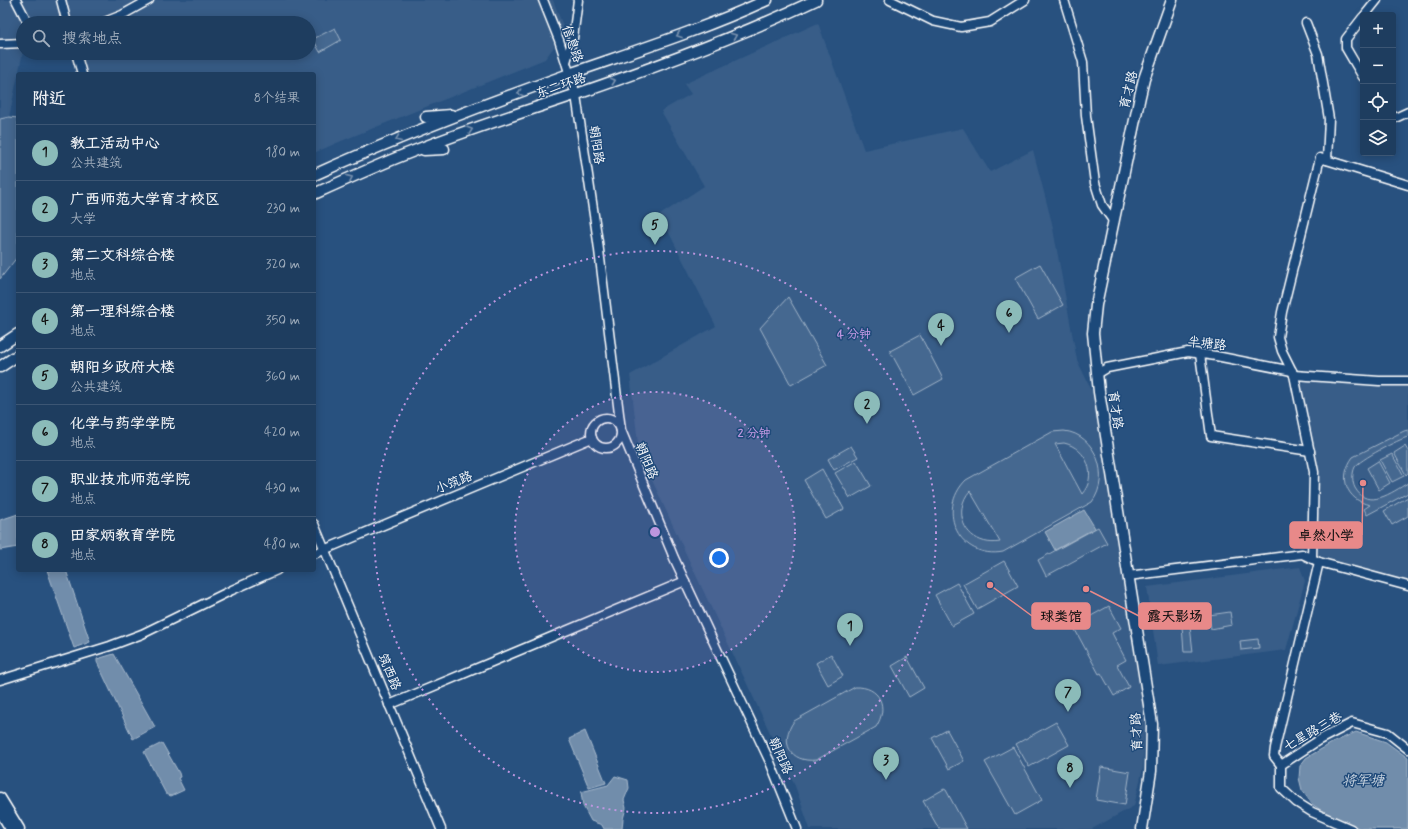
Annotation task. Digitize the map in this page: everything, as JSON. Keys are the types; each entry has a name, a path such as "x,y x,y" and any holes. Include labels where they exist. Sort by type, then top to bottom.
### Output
{"main road":[{"name":"东二环路","path":"316,174 354,157 461,114 697,29 767,0"},
{"name":"东二环路","path":"316,193 414,151 468,131 576,95 704,48 774,20 816,0"},
{"name":"育才路","path":"1142,829 1151,771 1152,724 1104,425 1093,333 1094,319 1144,79 1172,0"},
{"path":"426,117 461,114"},
{"path":"414,151 444,149"},
{"path":"0,346 16,335"},
{"path":"0,367 16,356"},
{"path":"0,798 19,829"},
{"path":"0,812 11,829"}],"street":[{"path":"16,0 24,16"},
{"path":"61,0 65,16"},
{"path":"120,16 149,0"},
{"name":"信息路","path":"543,0 559,40 570,74"},
{"path":"566,63 573,38 578,0"},
{"path":"890,0 933,21 961,27 990,22 1025,0"},
{"path":"1064,0 1083,62 1086,116 1095,183 1102,205 1114,222"},
{"path":"1367,12 1377,0"},
{"path":"1360,21 1346,39 1346,48 1360,72"},
{"path":"1281,766 1274,756 1275,748 1316,561 1314,472 1293,373 1282,351 1278,337 1282,312 1324,159 1329,119 1318,54 1306,23"},
{"path":"0,44 16,43"},
{"path":"78,60 81,72"},
{"name":"朝阳路","path":"570,74 576,95 598,242 621,430 685,581 770,762 797,829"},
{"path":"1396,117 1408,112"},
{"path":"1324,159 1408,185"},
{"name":"半塘路","path":"1097,374 1107,368 1188,352 1293,373 1379,381 1408,381"},
{"path":"1200,354 1211,436 1310,451"},
{"path":"602,419 611,419 619,425 621,430 620,440 613,447 603,448 598,446 592,438 592,429 594,424 602,419"},
{"name":"小筑路","path":"316,553 592,438"},
{"name":"筑西路","path":"316,529 441,829"},
{"path":"1128,576 1302,554 1316,561 1408,586"},
{"path":"0,680 110,646 142,634 272,572"},
{"path":"389,706 685,581"},
{"name":"七星路三巷","path":"1351,829 1312,812 1296,802 1281,788 1281,766 1319,740 1352,723 1388,733 1408,749"}],"shaded area":[{"path":"0,0 553,0 563,26 559,40 545,59 316,152 316,72 85,72 79,60 316,60 316,16 16,16 16,60 21,60 19,72 16,72 16,84 9,117 0,119"},
{"path":"818,23 864,150 963,128 990,172 1033,150 1052,223 1077,360 1094,395 1145,720 1143,768 1134,806 1092,829 810,829 795,786 639,452 630,375 716,326 660,215 704,186 661,111 691,94 684,84"},
{"path":"335,28 341,40 320,52 316,45 316,38"},
{"path":"9,117 16,118 16,259 0,279 0,119"},
{"path":"1040,264 1063,305 1038,319 1015,278"},
{"path":"788,297 827,365 791,385 760,328"},
{"path":"920,335 943,379 914,395 890,351"},
{"path":"1308,381 1377,386 1408,385 1408,582 1316,555 1318,531 1317,492 1300,387 1300,384"},
{"path":"1408,430 1408,437 1380,450 1358,464 1354,469 1354,486 1360,495 1367,498 1380,498 1408,483 1408,493 1367,515 1364,509 1370,505 1355,498 1347,487 1345,480 1348,465 1353,457"},
{"path":"1064,431 1075,434 1085,440 1092,448 1100,469 1100,481 1098,492 1092,502 1003,552 988,552 975,548 964,541 957,531 953,519 953,505 957,492 966,480 1052,432","holes":["1064,443 1079,451 1088,464 1089,479 1087,487 1082,494 1055,444","970,491 1000,542 992,543 978,539 967,529 962,516 962,508 965,498"]},
{"path":"851,446 858,457 834,470 828,459"},
{"path":"1405,446 1408,451 1408,473 1406,475 1394,453"},
{"path":"1392,454 1404,476 1392,482 1380,460"},
{"path":"856,461 871,486 850,498 835,473"},
{"path":"1378,461 1390,483 1379,490 1367,468"},
{"path":"822,469 844,509 826,519 804,480"},
{"path":"1408,497 1408,516 1392,525 1384,511"},
{"path":"1098,527 1107,543 1046,576 1038,560"},
{"path":"1004,561 1018,586 977,609 963,584"},
{"path":"1300,567 1305,581 1286,650 1158,666 1147,587"},
{"path":"957,583 974,614 952,626 935,595"},
{"path":"1109,606 1121,628 1112,633 1126,660 1117,665 1129,687 1114,696 1101,673 1099,674 1073,626"},
{"path":"1230,612 1232,625 1211,629 1209,615"},
{"path":"1182,626 1190,626 1193,652 1184,652"},
{"path":"1258,639 1259,648 1241,650 1240,641"},
{"path":"831,654 843,676 828,685 816,663"},
{"path":"907,657 924,688 909,697 892,666"},
{"path":"855,687 871,690 880,699 882,712 876,727 816,760 807,760 794,755 790,750 787,736 794,721"},
{"path":"1056,722 1069,745 1029,767 1016,744"},
{"path":"947,730 964,761 949,769 932,738"},
{"path":"1013,747 1042,800 1015,815 985,762"},
{"path":"1101,767 1130,772 1125,805 1096,800"},
{"path":"944,789 946,790 967,829 939,829 923,801"}],"water":[{"path":"1084,510 1095,528 1055,550 1045,532"},
{"path":"16,515 16,547 0,550 0,520"},
{"path":"48,572 67,572 90,642 74,648"},
{"path":"114,654 155,727 133,739 97,662 97,659"},
{"path":"585,731 606,783 589,788 569,739"},
{"name":"将军塘","path":"1356,732 1386,742 1408,758 1408,829 1361,829 1322,811 1312,804 1302,790 1299,778 1300,766 1306,758 1332,743"},
{"path":"162,743 179,773 180,777 178,778 184,790 171,796 166,794 144,752"},
{"path":"615,776 628,780 629,788 624,800 626,808 622,829 604,829 602,825 591,821 583,806 581,792 608,785"}],"place":[{"name":"朝阳乡政府大楼","path":"655,245"},
{"name":"化学与药学学院","path":"1009,333"},
{"name":"第一理科综合楼","path":"941,346"},
{"name":"广西师范大学育才校区","path":"867,424"},
{"name":"卓然小学","path":"1363,483"},
{"name":"球类馆","path":"990,585"},
{"name":"露天影场","path":"1086,589"},
{"name":"教工活动中心","path":"850,646"},
{"name":"职业技术师范学院","path":"1068,712"},
{"name":"第二文科综合楼","path":"886,780"},
{"name":"田家炳教育学院","path":"1070,788"}]}
